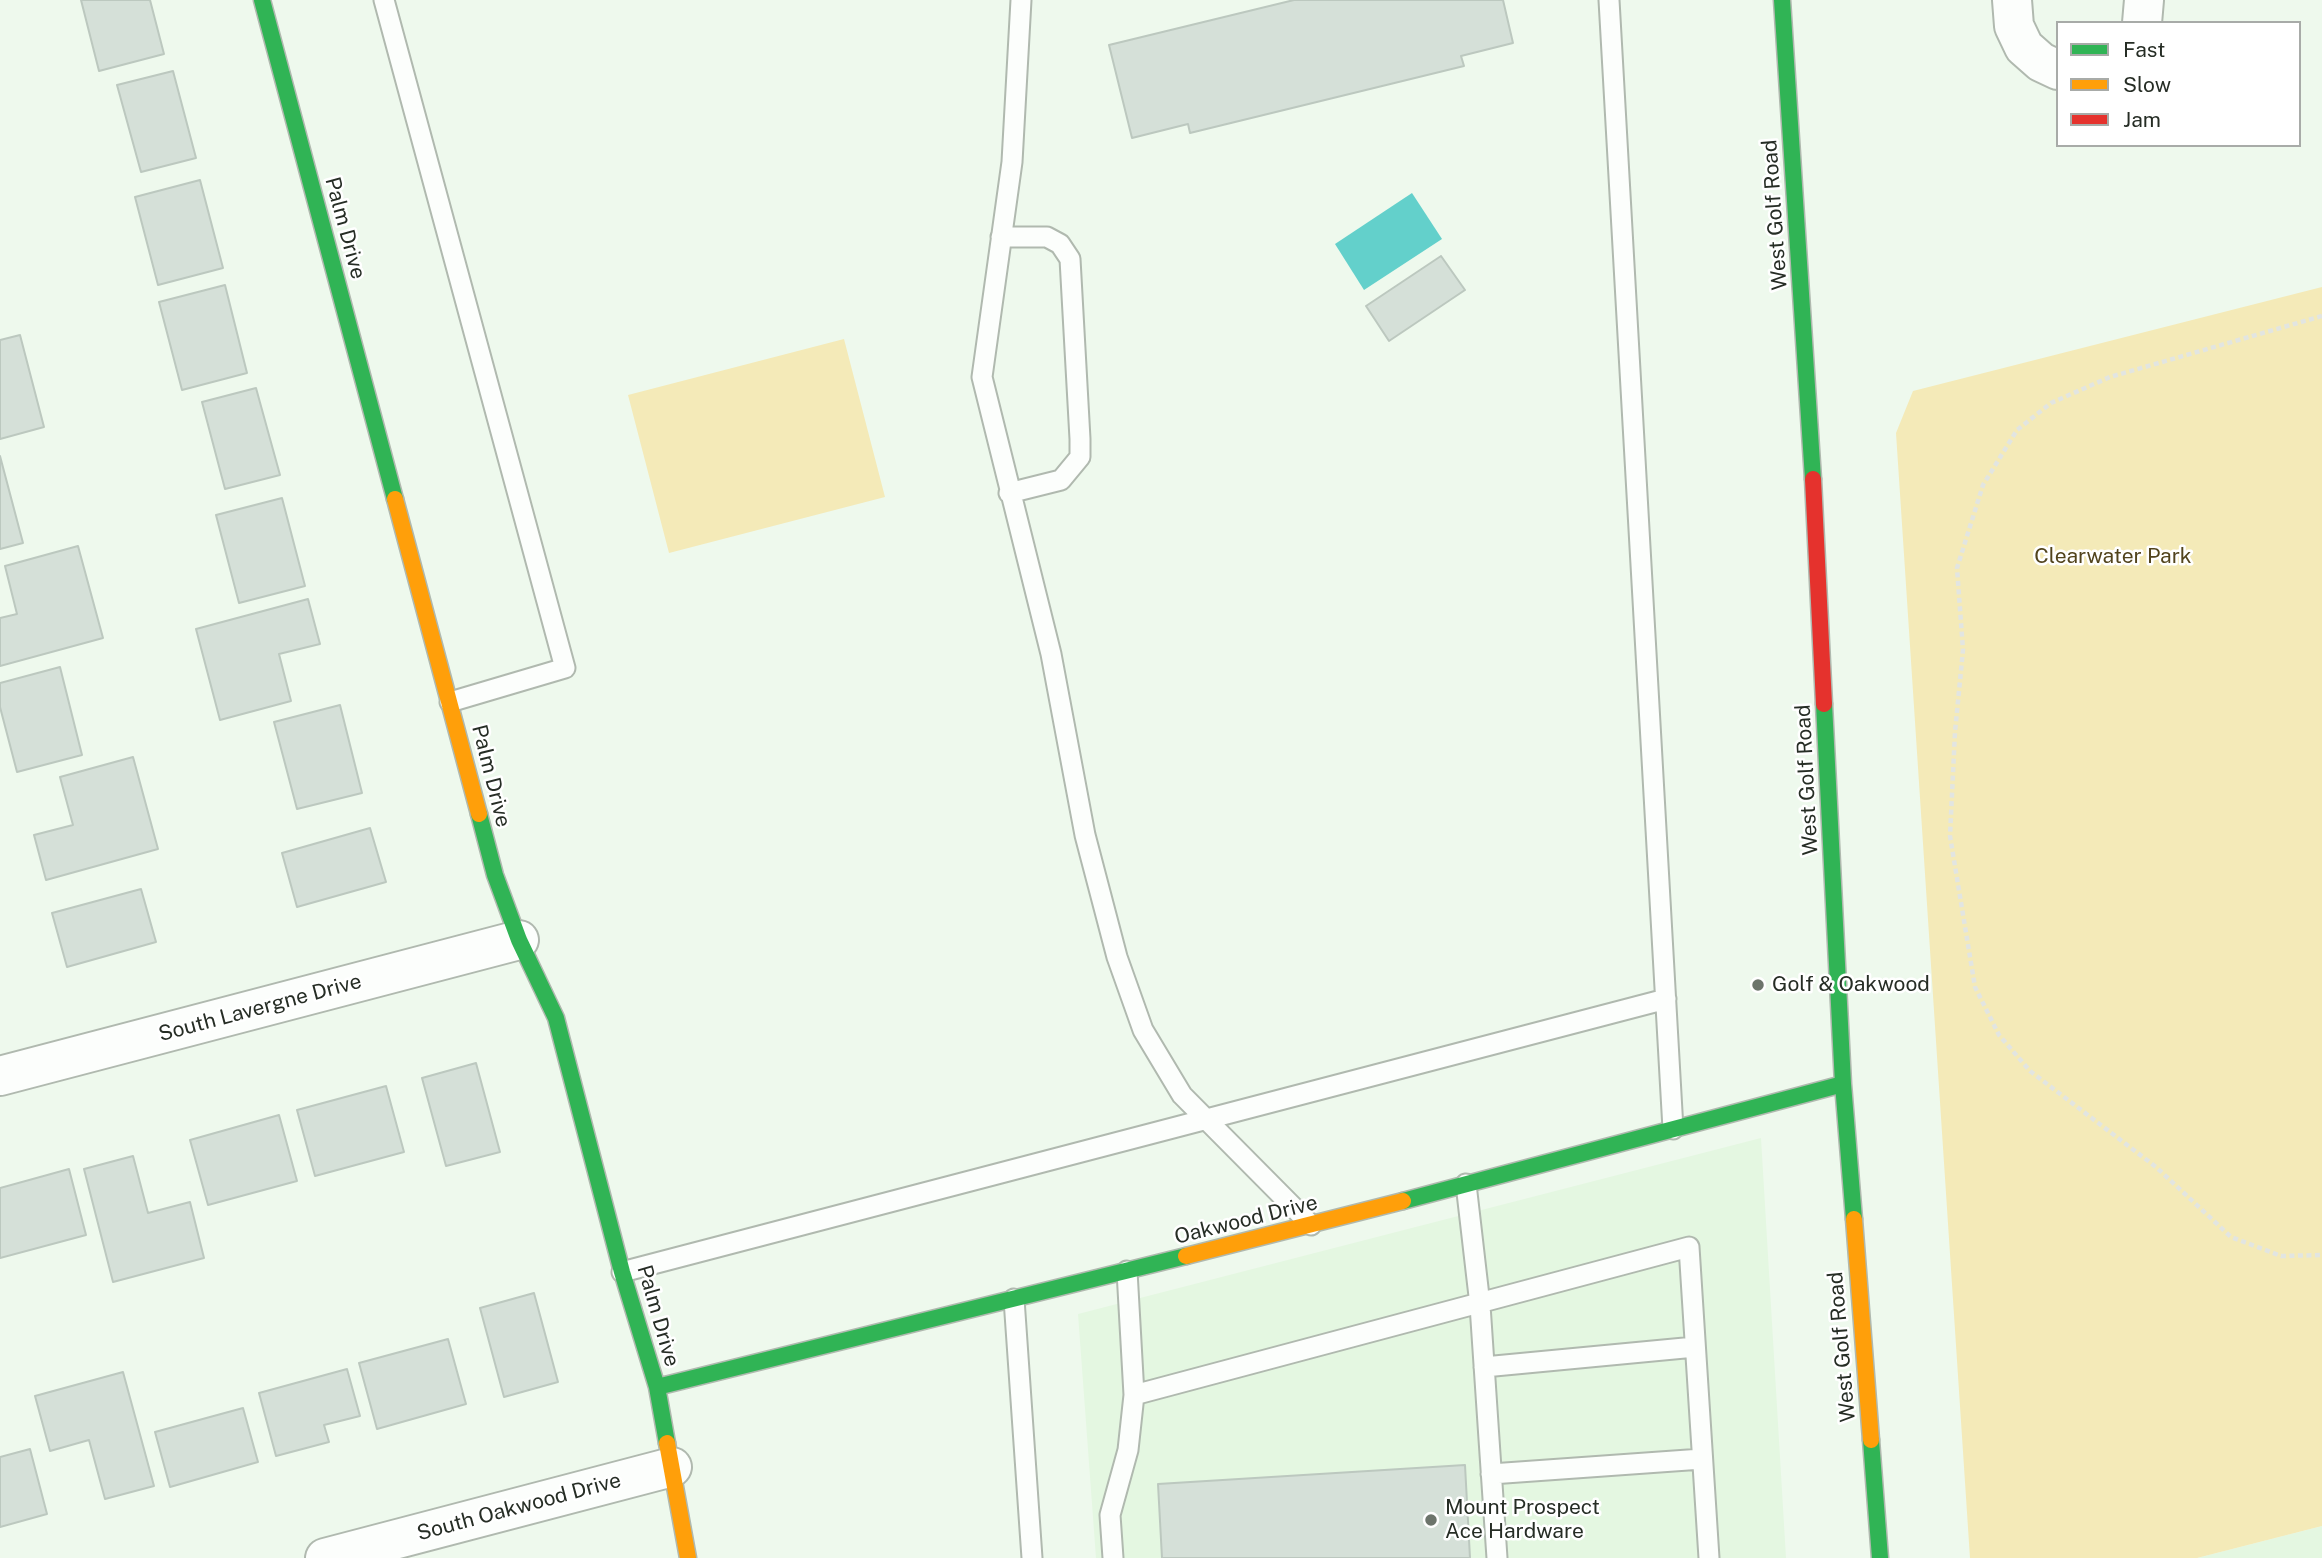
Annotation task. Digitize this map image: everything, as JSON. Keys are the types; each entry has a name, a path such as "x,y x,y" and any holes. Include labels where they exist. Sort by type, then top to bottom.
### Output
{"street":[{"name":"Palm Drive","path":"262,0 495,875 519,940 556,1018 622,1272 657,1387 688,1558"},
{"name":"West Golf Road","path":"1782,0 1810,417 1843,1084 1880,1558"},
{"path":"2012,0 2014,26 2024,47 2041,62 2056,68"},
{"path":"2142,21 2144,0"},
{"name":"South Lavergne Drive","path":"0,1076 519,940"},
{"name":"Oakwood Drive","path":"657,1387 1311,1225 1843,1084"},
{"name":"South Oakwood Drive","path":"325,1558 673,1467"}],"lane":[{"path":"384,0 565,668 450,702"},
{"path":"1021,0 1012,162 982,377 1051,654 1085,835 1117,957 1143,1030 1182,1095 1311,1225"},
{"path":"1609,0 1673,1129"},
{"path":"1001,237 1046,237 1060,244 1070,259 1080,439 1080,457 1061,480 1009,493"},
{"path":"622,1272 1666,999"},
{"path":"1466,1184 1479,1305 1497,1558"},
{"path":"1134,1395 1689,1247 1709,1558"},
{"path":"1113,1558 1110,1515 1128,1450 1134,1395 1127,1271"},
{"path":"1014,1299 1032,1558"},
{"path":"1484,1367 1695,1347"},
{"path":"1491,1474 1703,1459"}],"path":[{"path":"2322,316 2110,377 2051,402 2017,430 1983,485 1956,568 1963,650 1955,732 1950,836 1975,988 1999,1035 2030,1071 2156,1167 2231,1237 2281,1255 2322,1255"}],"shaded area":[{"path":"1761,1138 1786,1558 1096,1558 1078,1314"},
{"path":"2322,1526 2322,1558 2197,1558"}],"green space":[{"name":"Clearwater Park","path":"2322,287 2322,1526 2197,1558 1970,1558 1896,433 1913,391"},
{"path":"844,339 885,497 669,553 628,395"}],"water":[{"path":"1412,193 1442,239 1364,290 1335,244"}],"building":[{"path":"81,0 150,0 164,54 99,71"},
{"path":"1294,0 1503,0 1513,43 1461,56 1464,66 1190,133 1188,124 1132,138 1109,45"},
{"path":"173,71 196,158 141,172 117,85"},
{"path":"200,180 223,268 158,285 135,197"},
{"path":"1441,256 1465,290 1389,341 1366,306"},
{"path":"225,285 247,373 182,390 159,302"},
{"path":"20,335 44,427 0,439 0,340"},
{"path":"256,388 280,475 225,489 202,402"},
{"path":"0,456 23,543 0,549"},
{"path":"282,498 305,586 239,603 216,515"},
{"path":"78,546 103,638 0,666 0,618 17,614 5,566"},
{"path":"308,599 320,644 279,654 291,701 220,720 196,629"},
{"path":"60,667 82,755 17,772 0,707 0,683"},
{"path":"340,705 362,793 297,809 274,722"},
{"path":"133,757 158,849 46,880 34,835 73,825 60,777"},
{"path":"370,828 386,882 297,907 282,853"},
{"path":"141,889 156,942 67,967 52,913"},
{"path":"476,1063 500,1152 446,1166 422,1078"},
{"path":"386,1086 404,1152 315,1176 297,1110"},
{"path":"279,1115 297,1181 208,1205 190,1140"},
{"path":"133,1156 148,1213 190,1202 204,1258 113,1282 84,1169"},
{"path":"69,1169 86,1235 0,1258 0,1188"},
{"path":"534,1293 558,1382 504,1397 480,1308"},
{"path":"448,1339 466,1404 377,1429 359,1363"},
{"path":"347,1369 360,1416 324,1425 329,1442 276,1456 259,1393"},
{"path":"123,1372 154,1486 105,1499 89,1440 50,1451 35,1396"},
{"path":"243,1408 258,1462 170,1487 155,1432"},
{"path":"30,1449 47,1514 0,1527 0,1457"},
{"path":"1465,1465 1470,1558 1162,1558 1158,1484"}],"traffic: fast":[{"path":"262,0 395,499"},
{"path":"1782,0 1813,479"},
{"path":"1824,704 1843,1084 1854,1219"},
{"path":"479,814 495,875 519,940 556,1018 622,1272 657,1387 667,1443"},
{"path":"1403,1201 1843,1084"},
{"path":"657,1387 1186,1256"},
{"path":"1871,1440 1880,1558"}],"traffic: slow":[{"path":"395,499 479,814"},
{"path":"1186,1256 1403,1201"},
{"path":"1854,1219 1871,1440"},
{"path":"667,1443 688,1558"}],"traffic: jam":[{"path":"1813,479 1824,704"}],"place":[{"name":"Golf & Oakwood","path":"1758,985"},
{"name":"Mount Prospect Ace Hardware","path":"1431,1520"}]}
